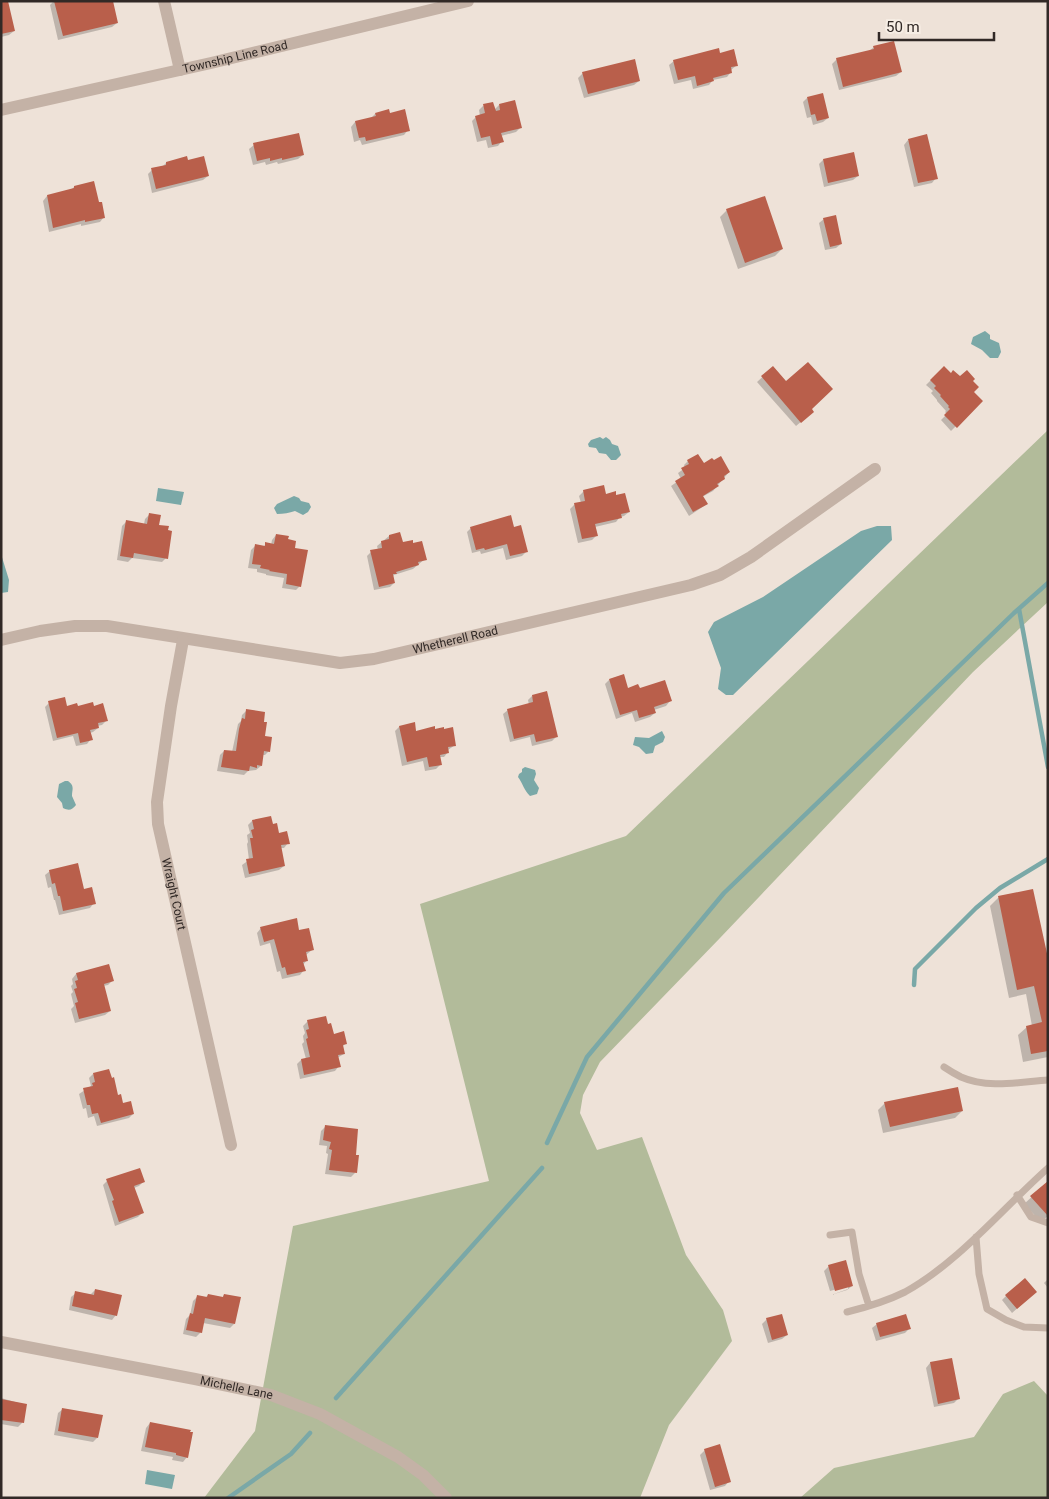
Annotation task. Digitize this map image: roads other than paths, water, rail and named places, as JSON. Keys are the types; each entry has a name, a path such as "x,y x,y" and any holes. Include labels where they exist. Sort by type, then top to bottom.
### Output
{"street":[{"path":"164,1 180,70"},
{"name":"Township Line Road","path":"1,110 180,70 468,1"},
{"name":"Whetherell Road","path":"1,640 40,631 75,626 106,626 183,640 340,663 374,659 691,585 720,575 751,557 875,469"},
{"name":"Wraight Court","path":"183,640 157,802 158,824 231,1145"},
{"name":"Michelle Lane","path":"1,1342 195,1378 271,1395 320,1414 398,1457 423,1475 446,1498"}],"lane":[{"path":"944,1067 963,1078 982,1083 1002,1084 1048,1080"},
{"path":"847,1312 870,1306 906,1291 937,1270 976,1237 1048,1168"},
{"path":"1018,1195 1031,1216 1048,1224"},
{"path":"830,1235 852,1232 859,1274 870,1306"},
{"path":"976,1237 979,1274 988,1309 1006,1320 1024,1327 1048,1328"}],"water":[{"path":"985,331 990,335 990,339 999,343 1001,352 998,358 990,358 982,350 971,344 973,337"},
{"path":"600,437 603,439 606,437 612,444 618,446 621,455 616,460 611,460 606,454 599,453 596,448 589,447 588,444 591,440"},
{"path":"158,488 184,492 181,505 156,501"},
{"path":"294,496 301,501 309,503 311,507 308,512 303,515 295,511 277,514 274,508 277,504"},
{"path":"877,526 891,526 892,540 733,695 726,695 718,689 721,668 708,632 714,622 763,597 861,531"},
{"path":"1,554 9,580 8,592 1,593"},
{"path":"662,731 665,737 663,742 655,746 653,753 646,754 639,747 633,745 635,737 649,738"},
{"path":"525,767 535,770 534,780 539,788 537,794 530,796 518,777"},
{"path":"68,781 72,786 72,796 76,805 70,809 63,808 62,803 57,797 59,784"},
{"path":"147,1470 175,1475 172,1489 145,1484"}],"waterway":[{"path":"547,1143 587,1057 724,893 1014,613 1048,583"},
{"path":"1019,609 1048,767"},
{"path":"914,985 915,969 976,908 1000,888 1048,859"},
{"path":"336,1398 542,1168"},
{"path":"228,1498 291,1454 310,1433"}]}
